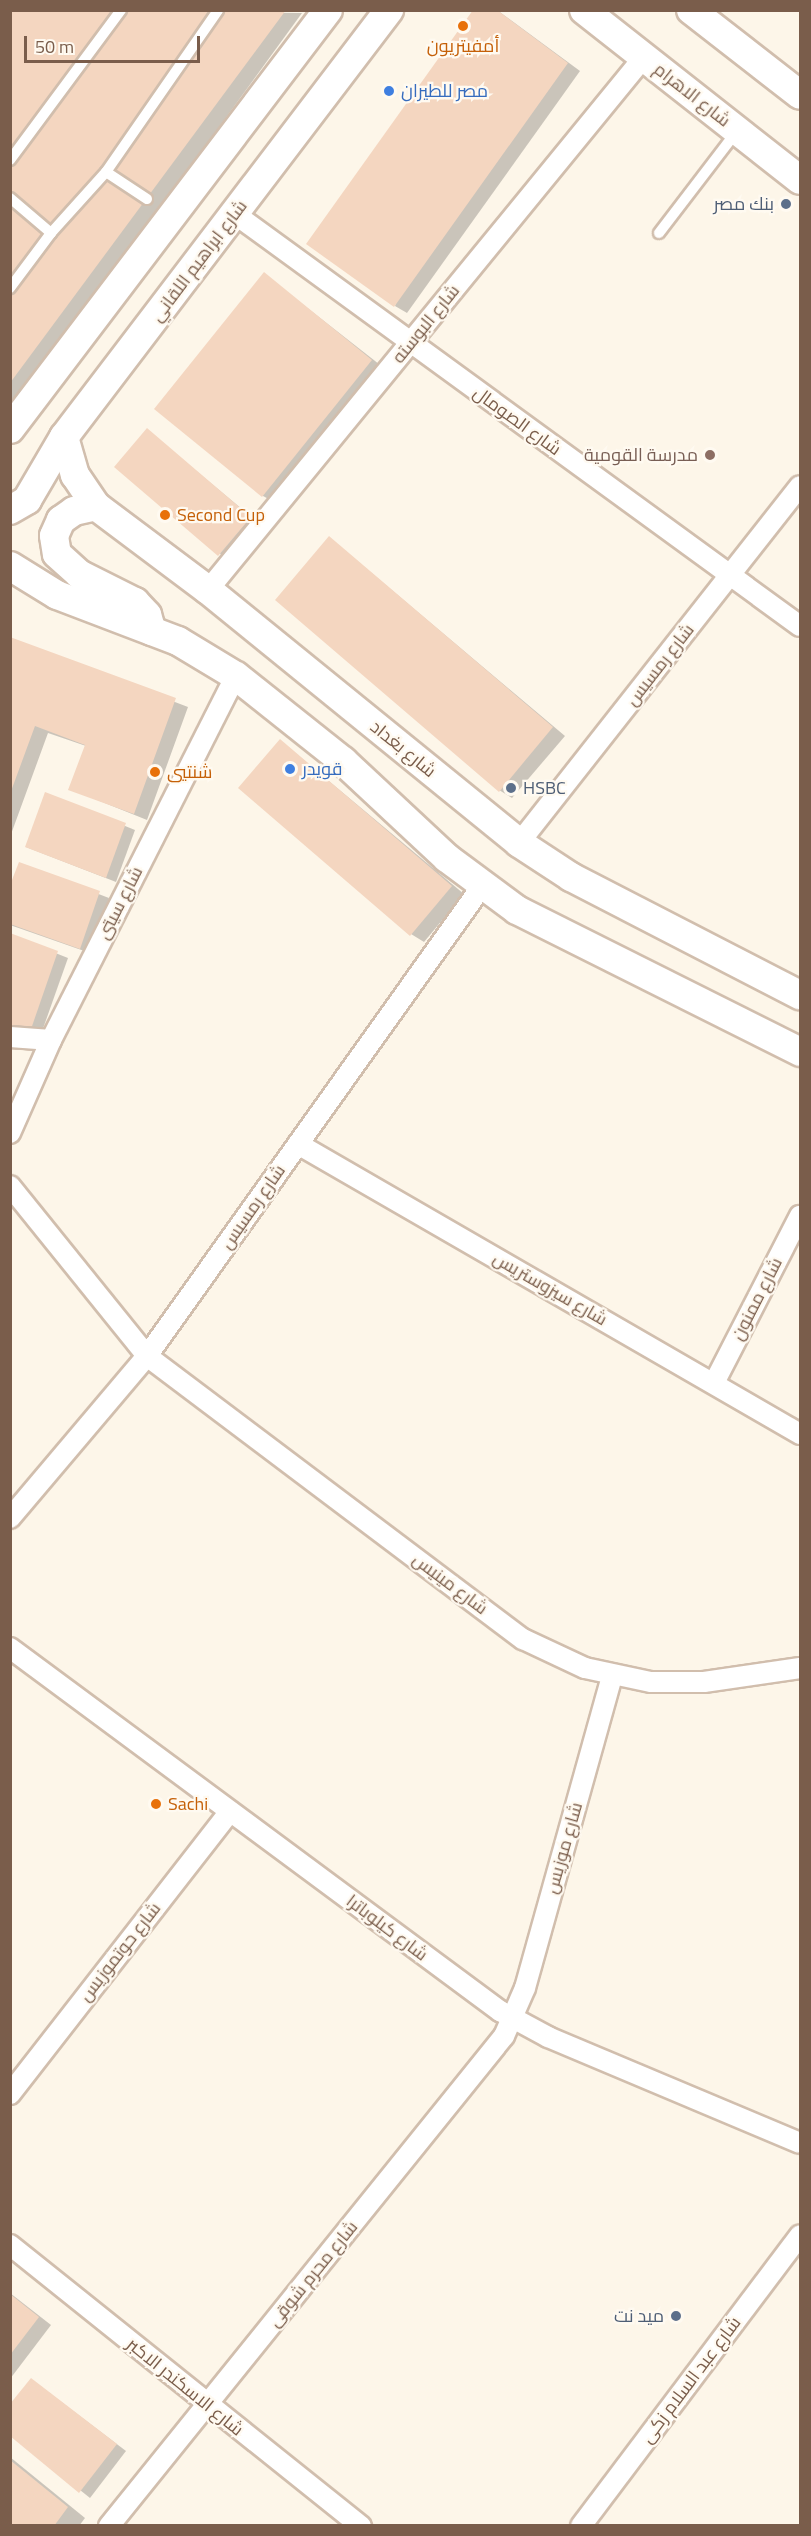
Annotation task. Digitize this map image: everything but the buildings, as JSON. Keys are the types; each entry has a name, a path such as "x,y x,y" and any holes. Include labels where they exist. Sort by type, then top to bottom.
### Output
{"main road":[{"path":"10,429 328,10"},
{"name":"شارع ابراهيم اللقاني","path":"16,502 389,10"},
{"name":"شارع الاهرام","path":"584,10 801,180"},
{"path":"691,10 801,95"},
{"name":"شارع بغداد","path":"64,437 75,476 96,506 207,590 519,843 571,877 801,995"},
{"path":"96,506 74,511 62,520 54,536 57,554 79,574 135,602 147,615 152,631"},
{"path":"10,566 57,595 152,631 203,654 236,676 343,761 482,886 529,917 801,1052"}],"street":[{"name":"شارع البوسته","path":"207,590 644,57"},
{"name":"شارع الصومال","path":"235,214 801,626"},
{"name":"شارع رمسيس","path":"519,843 801,486"},
{"name":"شارع سيتى","path":"10,1133 51,1040 236,676"},
{"name":"شارع رمسيس","path":"10,1518 147,1356 482,886"},
{"path":"10,1037 51,1040"},
{"name":"شارع سيزوستريس","path":"298,1144 801,1434"},
{"path":"10,1186 147,1356"},
{"name":"شارع ممنون","path":"714,1383 801,1216"},
{"name":"شارع مينيس","path":"147,1356 523,1639 572,1663 612,1676 691,1683 801,1668"},
{"name":"شارع كيلوباترا","path":"10,1648 513,2019 554,2040 801,2143"},
{"name":"شارع موزيس","path":"513,2019 612,1676"},
{"name":"شارع حوتموزيس","path":"10,2094 230,1811"},
{"name":"شارع محرم شوقى","path":"109,2526 482,2067 513,2019"},
{"name":"شارع عبد السلام زكى","path":"581,2526 801,2235"},
{"name":"شارع الاسكندر الاكبر","path":"10,2245 361,2526"}],"lane":[{"path":"10,160 121,10"},
{"path":"10,288 51,233 106,172 218,10"},
{"path":"659,234 738,130"},
{"path":"106,172 147,199"},
{"path":"10,198 51,233"}],"place":[{"name":"أمفيتريون","path":"463,26"},
{"name":"مصر للطيران","path":"389,91"},
{"name":"بنك مصر","path":"786,204"},
{"name":"مدرسة القومية","path":"710,455"},
{"name":"Second Cup","path":"165,515"},
{"name":"قويدر","path":"290,769"},
{"name":"شنتيي","path":"155,772"},
{"name":"HSBC","path":"511,788"},
{"name":"Sachi","path":"156,1804"},
{"name":"ميد نت","path":"676,2316"}]}
